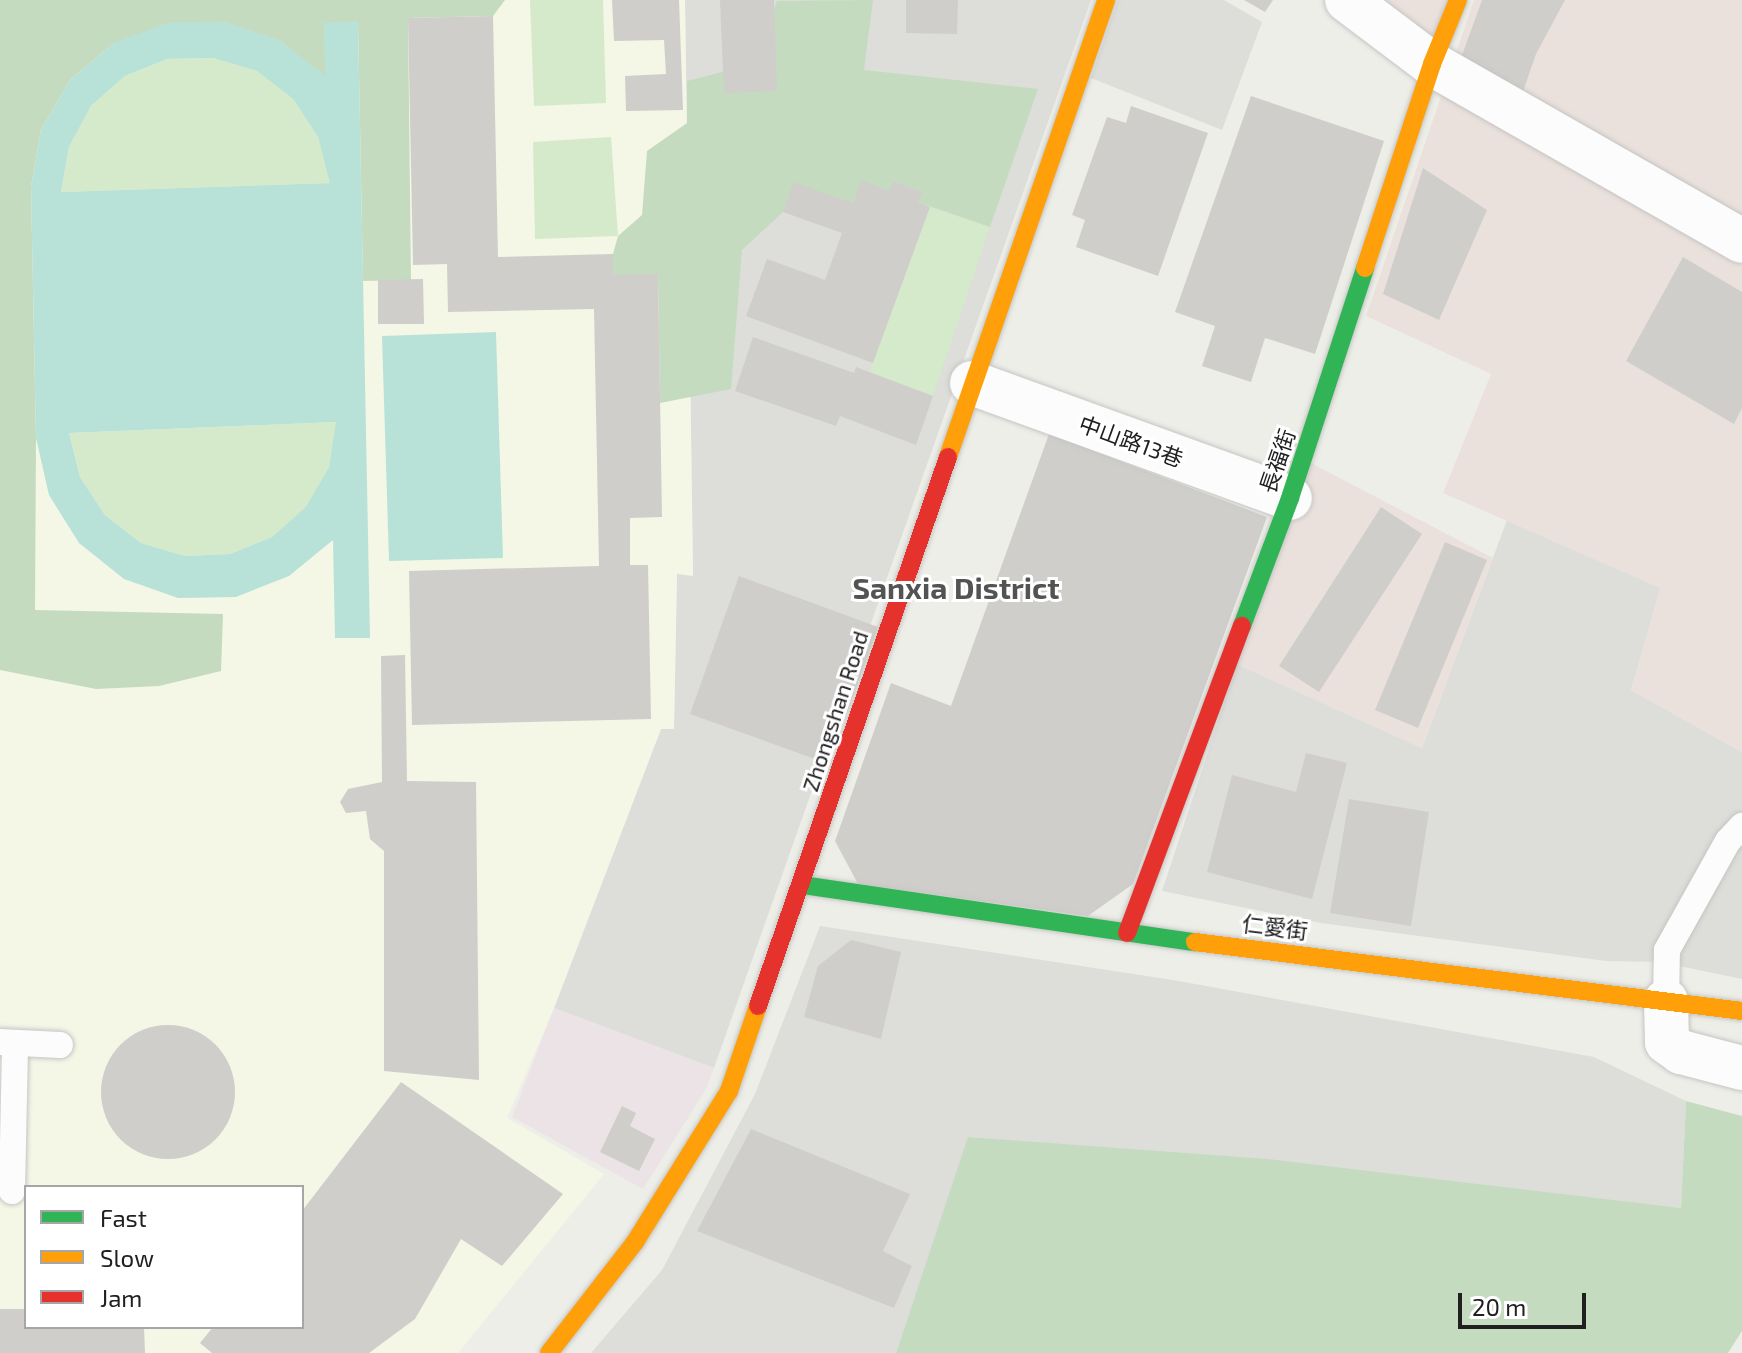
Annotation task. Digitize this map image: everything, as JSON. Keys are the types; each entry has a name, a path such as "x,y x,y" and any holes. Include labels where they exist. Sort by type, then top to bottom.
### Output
{"street":[{"name":"Zhongshan Road","path":"549,1353 635,1242 729,1091 1106,0"},
{"path":"1347,0 1432,64 1742,241"},
{"name":"長福街","path":"1127,933 1290,498 1432,64 1458,0"},
{"name":"中山路13巷","path":"972,383 1290,498"},
{"name":"仁愛街","path":"802,885 1127,933 1742,1011"},
{"path":"1666,1001 1667,1042 1681,1052 1742,1068"}],"lane":[{"path":"1666,1001 1667,950 1728,841 1742,826"},
{"path":"12,1191 7,1042 60,1045"}],"shaded area":[{"path":"0,0 685,0 693,576 677,574 674,729 661,729 554,1008 507,1118 604,1174 458,1353 0,1353"},
{"path":"685,0 1091,0 714,1068 554,1008 661,729 674,728 677,573 693,575"},
{"path":"1118,0 1224,0 1262,22 1222,130 1091,78"},
{"path":"1366,0 1451,0 1432,50"},
{"path":"1474,0 1742,0 1742,752 1631,690 1660,588 1443,493 1491,374 1366,316"},
{"path":"358,21 370,638 335,638 333,540 289,576 236,597 178,598 124,579 79,543 49,495 36,438 31,187 41,130 70,80 114,43 167,23 225,22 279,40 325,76 324,23","holes":["213,58 257,71 293,99 318,137 330,183 61,192 69,147 91,106 125,76 167,59","336,422 329,467 306,507 272,537 230,554 185,556 141,543 105,515 80,477 69,433"]},
{"path":"496,332 503,558 389,561 382,336"},
{"path":"1311,463 1493,558 1422,748 1237,664"},
{"path":"1507,520 1661,588 1631,690 1742,752 1742,979 1660,962 1606,961 1321,923 1162,891 1237,664 1422,748"},
{"path":"820,926 1173,980 1594,1057 1686,1101 1681,1208 969,1137 896,1353 591,1353 662,1270 755,1094"},
{"path":"554,1008 714,1068 705,1091 643,1189 512,1117"}],"green space":[{"path":"0,0 505,0 493,16 408,18 411,280 363,281 358,22 325,78 279,40 114,43 70,80 41,130 31,187 36,438 35,610 223,614 221,671 159,686 96,689 0,670"},
{"path":"530,0 603,0 606,103 534,106"},
{"path":"873,0 864,70 1038,89 990,227 918,202 921,192 893,181 889,191 861,181 853,203 793,183 783,212 742,250 731,389 660,403 658,275 613,275 613,254 618,236 642,215 647,151 687,123 687,81 761,62 760,52 777,1"},
{"path":"213,58 257,71 293,99 318,137 331,183 61,192 69,147 91,106 125,76 167,59"},
{"path":"611,137 618,236 535,239 533,142"},
{"path":"930,207 990,227 933,396 869,372"},
{"path":"337,422 329,467 307,507 272,537 230,554 185,556 141,543 105,515 80,477 69,433"},
{"path":"1686,1101 1742,1116 1742,1331 1728,1353 896,1353 968,1137 1267,1159 1681,1208"}],"building":[{"path":"612,0 679,0 683,110 626,111 625,76 666,74 664,40 614,41"},
{"path":"720,0 774,0 777,91 724,93"},
{"path":"906,0 958,0 957,34 906,33"},
{"path":"1244,0 1273,0 1265,12"},
{"path":"1482,0 1565,0 1536,54 1519,103 1457,69"},
{"path":"493,16 498,257 613,254 613,275 658,274 662,517 630,518 630,565 648,565 651,719 412,725 409,571 599,566 594,309 448,312 447,264 413,265 408,18"},
{"path":"1251,96 1384,141 1315,354 1265,338 1251,382 1202,366 1215,326 1175,312"},
{"path":"1131,106 1208,133 1158,276 1076,247 1085,220 1072,215 1107,117 1126,123"},
{"path":"1423,168 1487,210 1439,320 1383,294"},
{"path":"861,180 889,191 893,181 922,192 918,202 930,207 873,363 746,316 767,259 825,280 842,233 783,212 793,182 853,203"},
{"path":"1683,257 1742,292 1742,408 1734,424 1626,361"},
{"path":"423,279 424,324 378,324 378,280"},
{"path":"753,337 854,373 856,367 933,396 916,445 840,416 836,426 735,391"},
{"path":"1049,434 1267,517 1133,884 1088,916 858,884 835,841 891,683 951,706"},
{"path":"1381,507 1422,534 1319,692 1279,666"},
{"path":"1445,542 1487,560 1418,728 1375,710"},
{"path":"739,576 878,627 829,764 690,714"},
{"path":"405,655 407,781 476,782 479,1080 384,1071 384,851 370,839 366,811 346,813 340,802 348,789 382,782 381,656"},
{"path":"1306,753 1347,763 1312,899 1207,872 1232,775 1296,792"},
{"path":"1349,799 1429,812 1411,926 1330,913"},
{"path":"851,940 901,952 881,1039 804,1017 818,966"},
{"path":"168,1025 194,1030 215,1045 230,1066 235,1092 230,1118 215,1139 194,1154 168,1159 142,1154 121,1139 106,1118 101,1092 106,1066 121,1045 142,1030"},
{"path":"401,1082 563,1194 502,1266 461,1239 415,1319 369,1353 212,1353 200,1343 211,1329 304,1329 304,1208"},
{"path":"622,1106 636,1113 630,1126 655,1139 639,1171 600,1152"},
{"path":"751,1129 910,1194 883,1251 912,1266 894,1308 697,1231"},
{"path":"0,1309 24,1309 24,1329 144,1329 145,1353 0,1353"}],"traffic: fast":[{"path":"1242,626 1290,498 1365,268"},
{"path":"802,885 1195,942"}],"traffic: slow":[{"path":"948,457 1106,0"},
{"path":"1365,268 1432,64 1458,0"},
{"path":"1195,942 1742,1011"},
{"path":"549,1353 635,1242 729,1091 758,1006"}],"traffic: jam":[{"path":"758,1006 948,457"},
{"path":"1127,933 1242,626"}],"district":[{"name":"Sanxia District","path":"956,587"}]}
